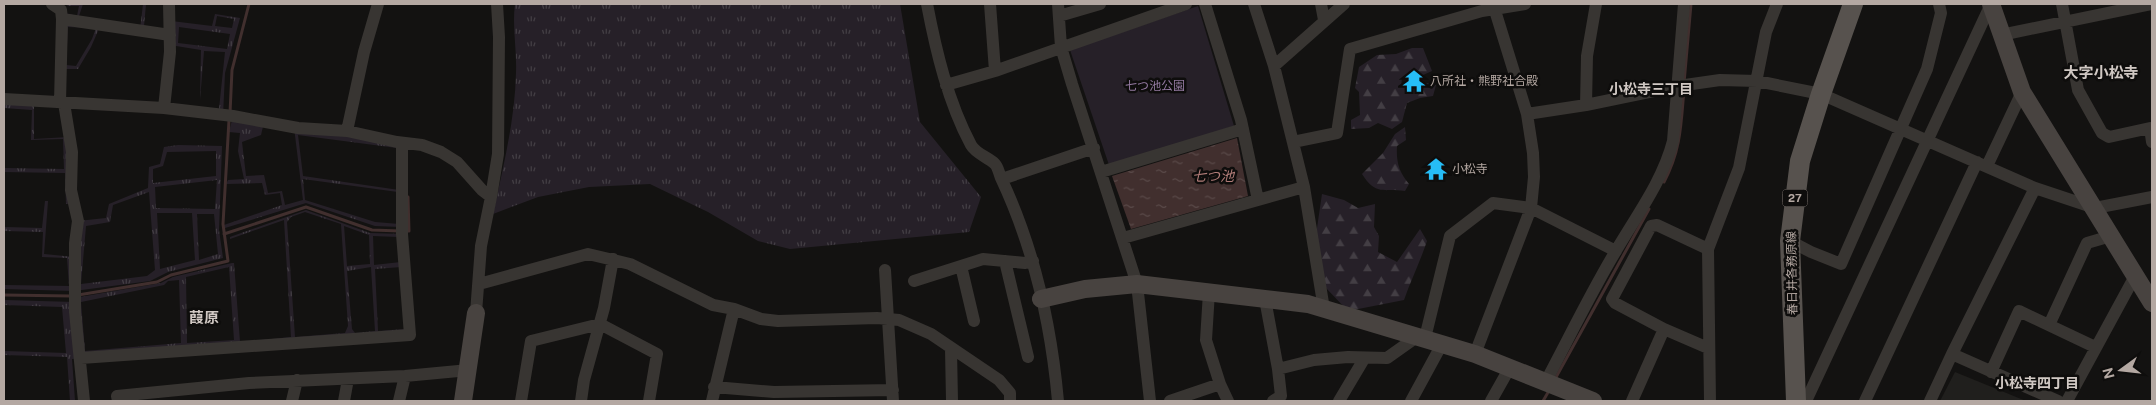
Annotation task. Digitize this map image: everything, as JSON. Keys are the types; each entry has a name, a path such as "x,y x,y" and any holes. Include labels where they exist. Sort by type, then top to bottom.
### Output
{"main road":[{"name":"春日井各務原線","path":"1796,401 1790,241 1800,161 1821,94 1853,4"}],"street":[{"path":"52,4 61,10 62,19 62,103 72,152 71,190 78,221 75,243 74,298 84,401"},
{"path":"164,108 169,76 169,4"},
{"path":"347,131 364,52 378,4"},
{"path":"463,401 476,312 481,246 498,154 498,4"},
{"path":"927,4 946,85 973,147 995,164 1019,218 1033,261 1054,354 1058,401"},
{"path":"990,4 996,71"},
{"path":"1100,4 1058,10 1061,47 1137,284 1150,401"},
{"path":"946,85 996,71 1172,6 1186,4"},
{"path":"1206,4 1243,129 1258,200"},
{"path":"1254,4 1274,66 1304,187 1324,309"},
{"path":"1321,4 1324,20"},
{"path":"1274,66 1344,4"},
{"path":"1293,142 1337,133 1350,49 1494,7 1525,4"},
{"path":"1586,105 1587,56 1596,4"},
{"path":"1545,383 1616,250 1642,209 1669,155 1673,141 1684,4"},
{"path":"1710,401 1708,249 1739,168 1766,32 1777,4"},
{"path":"1790,241 1841,264 1899,129 1927,70 1941,13 1939,4"},
{"path":"1991,4 2022,92 2152,303"},
{"path":"1806,401 1991,4"},
{"path":"2062,4 2078,90 2102,133 2109,137 2151,128 2152,142"},
{"path":"2002,35 2152,4"},
{"path":"1476,354 1531,208 1534,166 1526,114 1494,7"},
{"path":"62,19 170,35"},
{"path":"1526,114 1586,105 1678,86 1720,80 1757,80 1821,94 2035,188 2095,208 2152,197"},
{"path":"1865,401 1982,164 2022,92"},
{"path":"4,99 164,108 233,116 298,128 347,131 428,147 441,152 457,162 482,190 491,197"},
{"path":"1101,172 1243,129"},
{"path":"81,358 410,335 402,232 402,143"},
{"path":"1002,179 1094,148"},
{"path":"1123,238 1304,187"},
{"path":"1930,401 2035,188"},
{"path":"1278,369 1314,360 1386,358 1422,337 1450,236 1493,203 1531,208 1616,250"},
{"path":"1708,249 1657,225 1651,226 1612,299 1615,303 1664,329 1708,348"},
{"path":"2049,325 2087,243 2111,236"},
{"path":"479,284 588,254 630,264 713,305 761,319 778,321 888,318 914,326 998,380 1010,393 1010,401"},
{"path":"581,401 584,380 600,324 613,259"},
{"path":"914,281 983,259 1033,261"},
{"path":"1005,261 1028,356"},
{"path":"961,266 974,320"},
{"path":"714,387 774,392 893,395 885,270"},
{"path":"2067,401 2135,276"},
{"path":"1041,299 1086,290 1137,284 1308,304 1476,354 1586,400"},
{"path":"1209,292 1206,340 1220,384 1228,401"},
{"path":"1265,299 1281,396 1273,401"},
{"path":"712,401 734,310"},
{"path":"1991,372 2019,311 2096,347"},
{"path":"521,401 531,341 600,324 657,354 649,401"},
{"path":"1632,401 1664,329"},
{"path":"1411,401 1442,344"},
{"path":"951,349 952,401"},
{"path":"1952,354 2058,401"},
{"path":"1339,401 1364,359"},
{"path":"1491,401 1508,368"},
{"path":"118,401 117,396 297,380 405,376 469,370"},
{"path":"400,401 405,376"},
{"path":"344,401 348,379"},
{"path":"292,401 297,380"},
{"path":"1170,401 1220,384"}],"shaded area":[{"path":"1955,372 2026,401 1940,401"}],"green space":[{"path":"66,4 83,4 79,16 101,24 91,47 78,69 60,69 66,13 77,16 79,6 68,6","holes":["68,27 96,28 92,39 76,66 66,65"]},
{"path":"143,4 146,4 144,26 163,30 171,21 212,26 215,14 240,18 225,73 223,115 219,109 225,52 204,51 200,100 201,50 170,45 170,35 140,30","holes":["217,16 234,19 232,28 215,26","179,27 230,34 227,49 178,43"]},
{"path":"515,4 900,4 920,122 981,197 969,232 790,249 758,241 708,212 650,184 589,187 538,197 493,214 508,144 515,91"},
{"name":"七つ池公園","path":"1198,6 1234,126 1109,165 1070,50"},
{"path":"1412,48 1423,48 1432,71 1423,75 1402,77 1401,87 1413,89 1427,83 1436,85 1433,96 1407,103 1402,122 1392,129 1378,123 1369,128 1351,129 1351,120 1360,115 1359,92 1355,88 1359,67 1377,55 1396,54"},
{"path":"4,99 34,101 34,139 69,137 74,204 66,204 65,173 4,172 4,168 64,169 63,139 31,140 32,110 4,108"},
{"path":"233,116 264,122 261,135 242,142 246,176 264,175 268,193 282,191 285,205 303,200 294,127 397,142 402,227 375,226 306,203 225,228 224,225 282,205 280,193 265,195 262,183 226,184 228,180 244,179 238,151 240,133 229,132","holes":["298,135 397,148 399,190 303,176","303,179 398,192 399,224 375,222 305,200"]},
{"path":"1405,127 1406,140 1397,146 1397,157 1401,171 1409,184 1405,191 1380,190 1372,186 1362,174 1383,153 1395,134"},
{"path":"178,145 222,146 219,230 223,258 168,272 150,281 74,291 4,289 4,285 69,286 67,258 42,257 43,232 4,231 4,227 42,228 45,201 48,201 44,254 74,257 78,221 106,218 109,204 148,188 149,167 160,164 164,147","holes":["216,151 216,176 153,183 153,169 163,166 167,152","217,180 215,209 156,208 155,187","149,192 155,270 147,276 81,284 86,226 110,222 113,205","157,213 192,213 195,260 160,269","197,214 214,214 218,254 199,260"]},
{"path":"1322,194 1344,200 1358,208 1375,204 1374,227 1379,236 1378,252 1397,262 1420,229 1427,241 1404,300 1348,311 1326,288 1316,235"},
{"path":"306,210 370,233 402,234 410,335 72,359 75,401 70,401 67,357 4,355 4,351 66,353 62,307 4,305 4,300 74,302 74,298 161,283 173,277 232,263 234,263 240,342 291,337 284,220 230,239 230,237","holes":["305,212 341,224 348,326 345,333 295,337 287,222 291,217","344,226 369,235 370,264 347,266","373,236 399,237 401,262 374,265","229,267 234,340 187,343 186,277","371,267 375,331 355,333 352,329 347,271","401,267 405,329 378,331 375,269","179,280 181,343 85,351 81,302 164,285 168,281"]}],"water":[{"name":"七つ池","path":"1237,138 1248,196 1131,229 1112,176"}],"waterway":[{"path":"230,113 232,70 249,4"},
{"path":"1684,83 1691,4"},
{"path":"1664,182 1677,148 1684,89"},
{"path":"78,295 157,282 171,275 228,261 223,224 229,120"},
{"path":"406,231 409,231 408,197"},
{"path":"224,234 306,207 372,230 400,231"},
{"path":"1555,379 1649,209"},
{"path":"4,295 71,296"},
{"path":"1543,401 1550,389"}],"place":[{"name":"八所社・熊野社合殿","path":"1414,81"},
{"name":"小松寺","path":"1436,169"}],"district":[{"name":"大字小松寺","path":"2101,73"},
{"name":"小松寺三丁目","path":"1651,89"},
{"name":"葭原","path":"204,318"},
{"name":"小松寺四丁目","path":"2037,383"}]}
